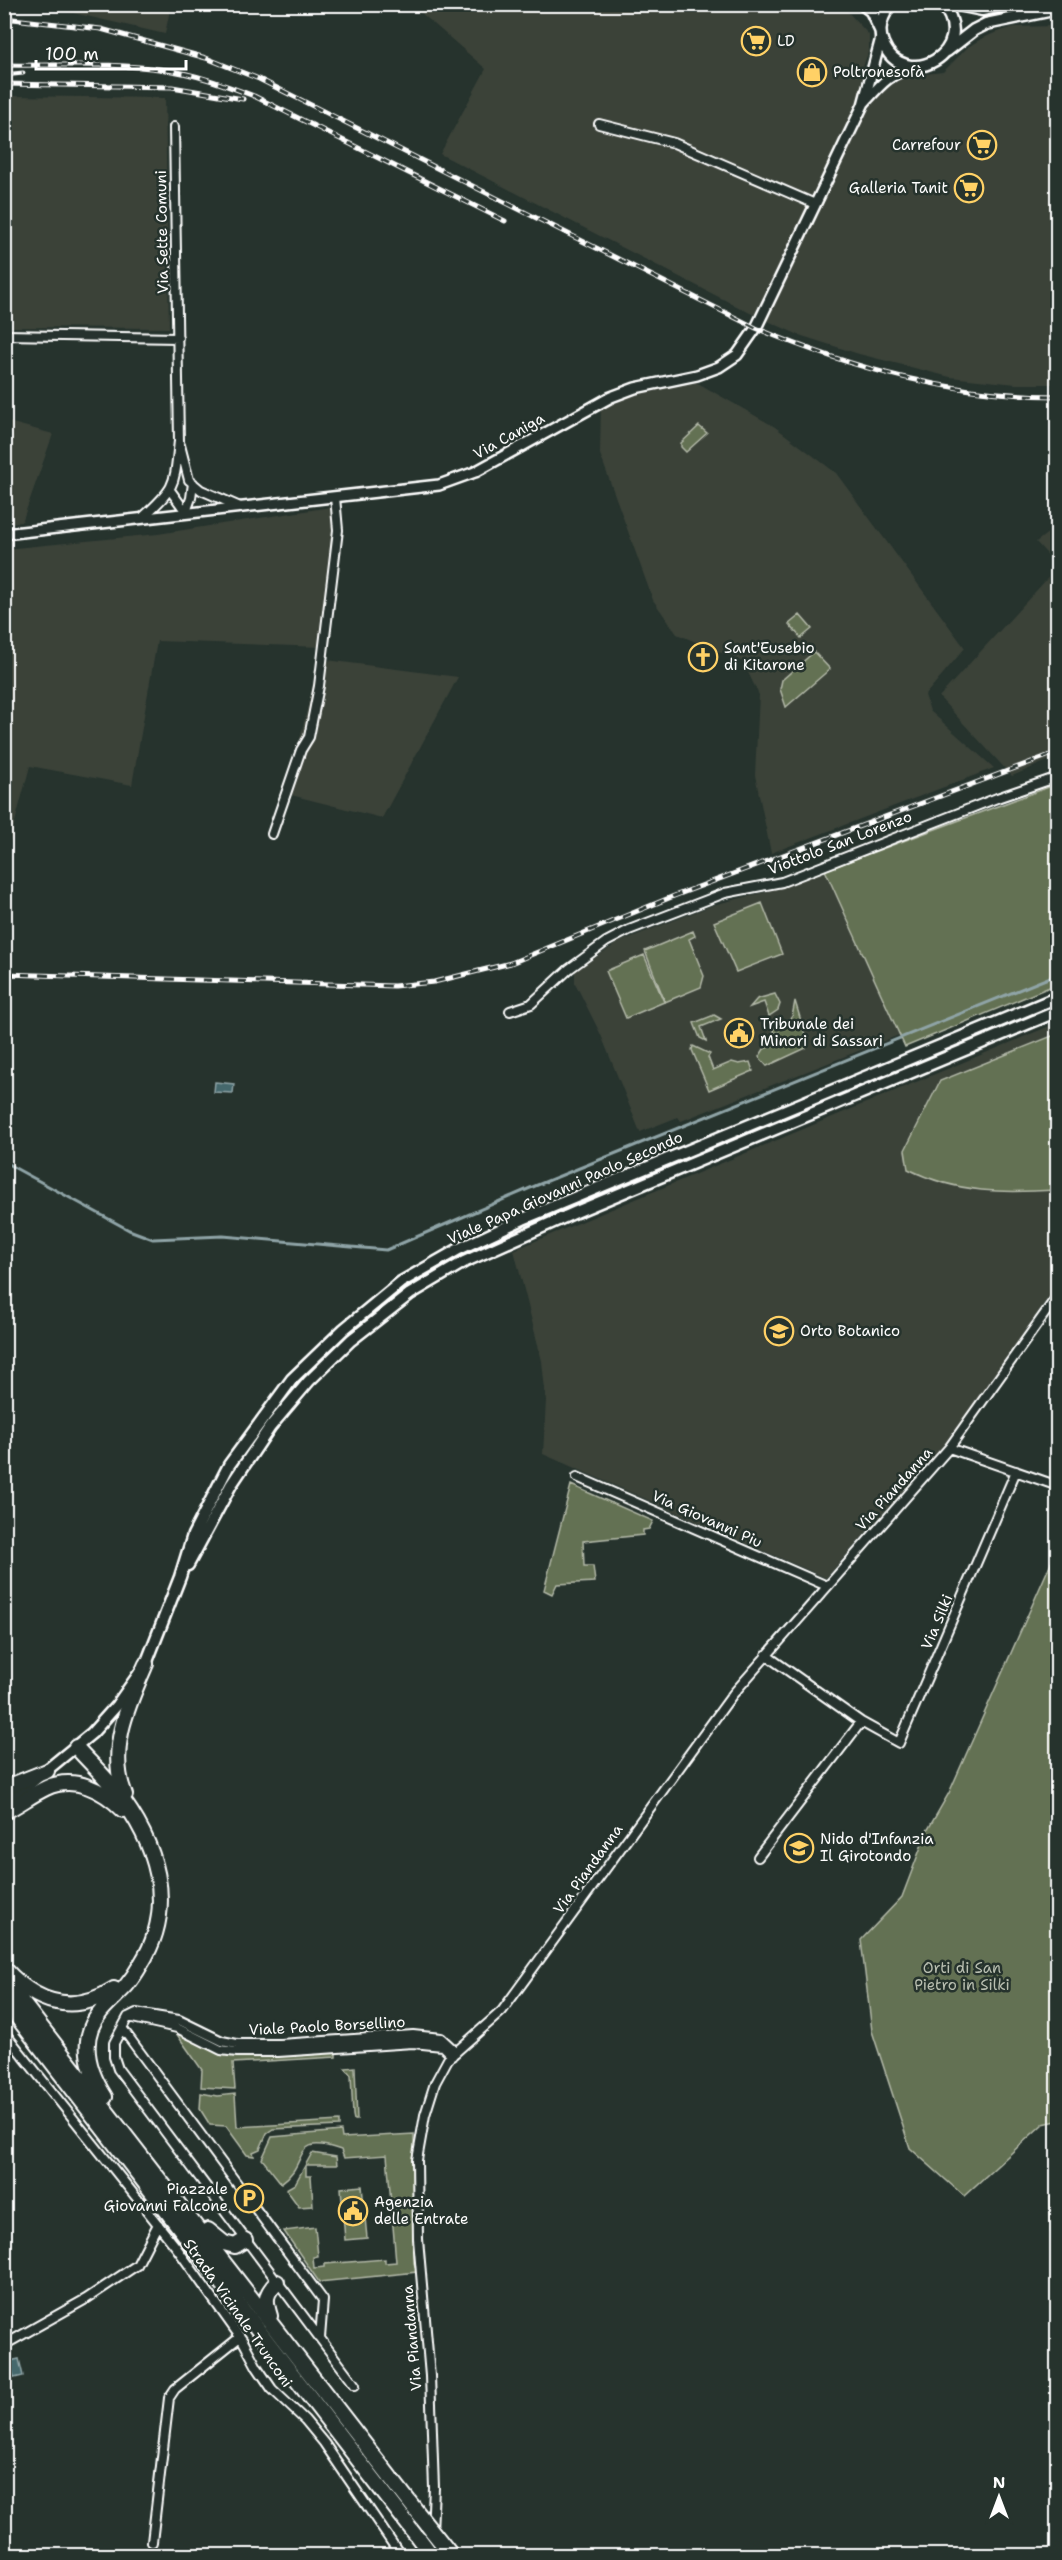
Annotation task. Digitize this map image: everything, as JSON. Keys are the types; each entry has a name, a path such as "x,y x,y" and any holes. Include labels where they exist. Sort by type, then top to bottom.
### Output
{"highway":[{"path":"135,1822 120,1784 117,1759 123,1723 146,1664"},
{"path":"76,1747 118,1792 147,1842 157,1868 160,1903 152,1943 127,1985 106,2004 96,2018 90,2029 88,2055 94,2079 158,2176"},
{"path":"4,1788 47,1771"},
{"path":"4,1812 48,1787 72,1784 92,1787 103,1792 135,1822"},
{"path":"4,1968 16,1982 40,1998 64,2004 88,2003 103,1996 134,1973"},
{"path":"4,1979 452,2556"},
{"path":"4,2000 431,2556"},
{"path":"4,2010 44,2051"},
{"path":"190,2217 224,2243 235,2246 247,2243"},
{"path":"272,2324 265,2300 268,2291 277,2282"}],"main road":[{"path":"862,4 871,11 885,49 893,58 904,64 916,66 935,62 974,30 986,24 1058,9"},
{"path":"880,34 881,20 891,4"},
{"path":"942,4 949,14 952,25 949,46 943,55"},
{"path":"953,4 982,10 1012,4"},
{"name":"Viale Papa Giovanni Paolo Secondo","path":"4,1805 76,1747 105,1719 146,1664 180,1577 193,1535 229,1465 291,1379 344,1329 401,1282 459,1249 523,1219 1058,997"},
{"name":"Viale Papa Giovanni Paolo Secondo","path":"180,1577 231,1485 270,1427 309,1381 351,1340 410,1294 464,1262 576,1212 1058,1011"}],"street":[{"name":"Via Caniga","path":"4,534 439,485 475,472 611,397 635,388 697,375 719,367 737,356 756,328 862,105 880,34"},
{"name":"Via Caniga","path":"862,105 887,78 898,71 916,66"},
{"path":"598,124 674,143 815,204"},
{"name":"Via Sette Comuni","path":"170,490 174,482 179,441 174,127"},
{"path":"4,335 177,338"},
{"name":"Via Sette Comuni","path":"179,441 189,480 193,483"},
{"path":"193,483 201,490 240,507"},
{"path":"186,512 193,483"},
{"path":"143,517 170,490 186,512"},
{"path":"272,834 301,750 309,738 319,686 338,530 335,497"},
{"name":"Viottolo San Lorenzo","path":"510,1011 531,1004 569,969 606,942 629,930 725,893 782,882 997,798 1058,777"},
{"name":"Via Piandanna","path":"431,2556 434,2488 430,2376 418,2239 417,2160 425,2115 435,2083 454,2054 502,2011 733,1694 949,1448 1056,1299"},
{"path":"949,1448 1058,1486"},
{"name":"Via Silki","path":"766,1655 861,1722 899,1743 1016,1471"},
{"name":"Via Giovanni Piu","path":"577,1477 827,1586"},
{"path":"758,1857 861,1722"},
{"name":"Viale Paolo Borsellino","path":"122,2028 128,2017 177,2028 221,2050 237,2052 278,2052 413,2043 442,2046 454,2054"},
{"path":"320,2338 323,2300 122,2028 114,2043 114,2057 118,2069 354,2385"},
{"name":"Strada Vicinale Trunconi","path":"4,2032 158,2224 240,2337 256,2367 272,2389 305,2420 324,2443 401,2556"},
{"path":"4,2345 86,2299 137,2265 158,2224"},
{"path":"152,2542 169,2398 175,2389 240,2337"}],"shaded area":[{"path":"171,4 165,34 56,9 6,5"},
{"path":"762,4 847,11 869,35 869,50 863,67 899,77 943,72 968,47 997,32 1014,27 1057,26 1057,384 1016,384 950,377 859,354 799,335 752,314 440,154 486,69 412,5"},
{"path":"5,96 165,98 169,328 5,327"},
{"path":"696,382 775,427 836,473 965,648 925,695 930,711 994,768 771,853 755,775 759,695 743,662 677,634 653,600 600,454 601,406 626,393"},
{"path":"5,421 53,434 22,522 5,523"},
{"path":"337,506 322,647 157,641 132,785 30,766 5,859 5,549 158,534"},
{"path":"1057,526 1057,565 1036,542"},
{"path":"1057,568 1057,757 1012,776 939,697"},
{"path":"319,659 458,677 382,818 287,794"},
{"path":"825,870 899,1035 681,1121 678,1117 640,1132 601,1035 575,983 575,971 619,942 713,905 765,892"},
{"name":"Orto Botanico","path":"1057,1023 1057,1288 949,1439 826,1578 543,1454 546,1400 542,1361 514,1250"}],"green space":[{"path":"699,426 707,433 686,452 681,447 681,443"},
{"path":"800,615 812,629 801,638 789,624"},
{"path":"814,652 830,669 786,707 780,689 782,680"},
{"path":"1057,784 1057,984 905,1047 825,870"},
{"path":"762,903 782,954 736,972 714,922"},
{"path":"693,931 695,936 689,939 704,976 701,987 665,1002 645,951"},
{"path":"644,955 664,1002 626,1018 606,971"},
{"path":"775,994 780,1004 778,1010 769,1016 764,1002 750,1007 757,999"},
{"path":"795,1001 807,1041 806,1048 767,1066 759,1057 764,1049 782,1041 778,1032 774,1033 773,1029 792,1017"},
{"path":"714,1015 721,1019 701,1027 706,1041 700,1038 694,1023"},
{"path":"1057,1034 1057,1190 1018,1192 981,1190 945,1183 908,1169 905,1150 940,1081"},
{"path":"693,1046 710,1054 708,1057 713,1070 732,1062 739,1064 750,1062 753,1071 709,1090 692,1050"},
{"path":"571,1485 653,1521 649,1529 643,1530 643,1535 583,1541 584,1566 593,1566 595,1582 557,1584 552,1594 544,1590"},
{"name":"Orti di San Pietro in Silki","path":"1057,1549 1057,2121 1043,2124 964,2196 910,2148 872,2031 861,1940 902,1897 927,1831 949,1793"},
{"path":"176,2033 218,2054 241,2056 336,2050 336,2057 233,2063 235,2089 201,2087 202,2070"},
{"path":"355,2067 357,2120 354,2120 353,2115 351,2075 345,2068"},
{"path":"201,2093 217,2096 235,2094 237,2127 339,2121 339,2126 273,2129 267,2133 260,2149 253,2152 254,2156 247,2155 226,2126 210,2125 200,2109"},
{"path":"341,2131 342,2138 414,2134 414,2263 417,2272 319,2282 284,2231 315,2227 318,2256 313,2257 314,2268 325,2267 325,2264 385,2259 385,2263 396,2262 387,2155 344,2158 341,2150 325,2145 314,2145 307,2148 290,2175 281,2183 262,2159 272,2137"},
{"path":"312,2153 336,2157 337,2165 306,2165 306,2176 311,2176 313,2206 299,2207 286,2189 295,2184"},
{"path":"362,2186 367,2238 345,2240 341,2188"},
{"path":"1050,2197 1057,2197 1057,2232 1051,2232"}],"water":[{"path":"215,1082 234,1084 233,1093 214,1092"},
{"path":"19,2359 23,2376 14,2378 10,2361"}],"waterway":[{"path":"4,1162 129,1230 153,1239 223,1236 386,1250 535,1186 1058,974"}],"railway":[{"path":"4,18 101,29 206,58 259,79 756,328 792,343 866,368 941,385 1019,395 1058,396"},
{"path":"4,65 126,66 177,72 210,80 254,96 505,221"},
{"path":"4,75 23,73"},
{"path":"4,84 172,87 243,99"},
{"path":"4,974 394,986 434,982 511,963 674,896 1058,752"}],"place":[{"name":"LD","path":"756,41"},
{"name":"Poltronesofà","path":"812,72"},
{"name":"Carrefour","path":"982,145"},
{"name":"Galleria Tanit","path":"969,188"},
{"name":"Sant'Eusebio di Kitarone","path":"703,657"},
{"name":"Tribunale dei Minori di Sassari","path":"739,1033"},
{"name":"Orto Botanico","path":"779,1331"},
{"name":"Nido d'Infanzia Il Girotondo","path":"799,1848"},
{"name":"Piazzale Giovanni Falcone","path":"249,2198"},
{"name":"Agenzia delle Entrate","path":"353,2211"}]}
